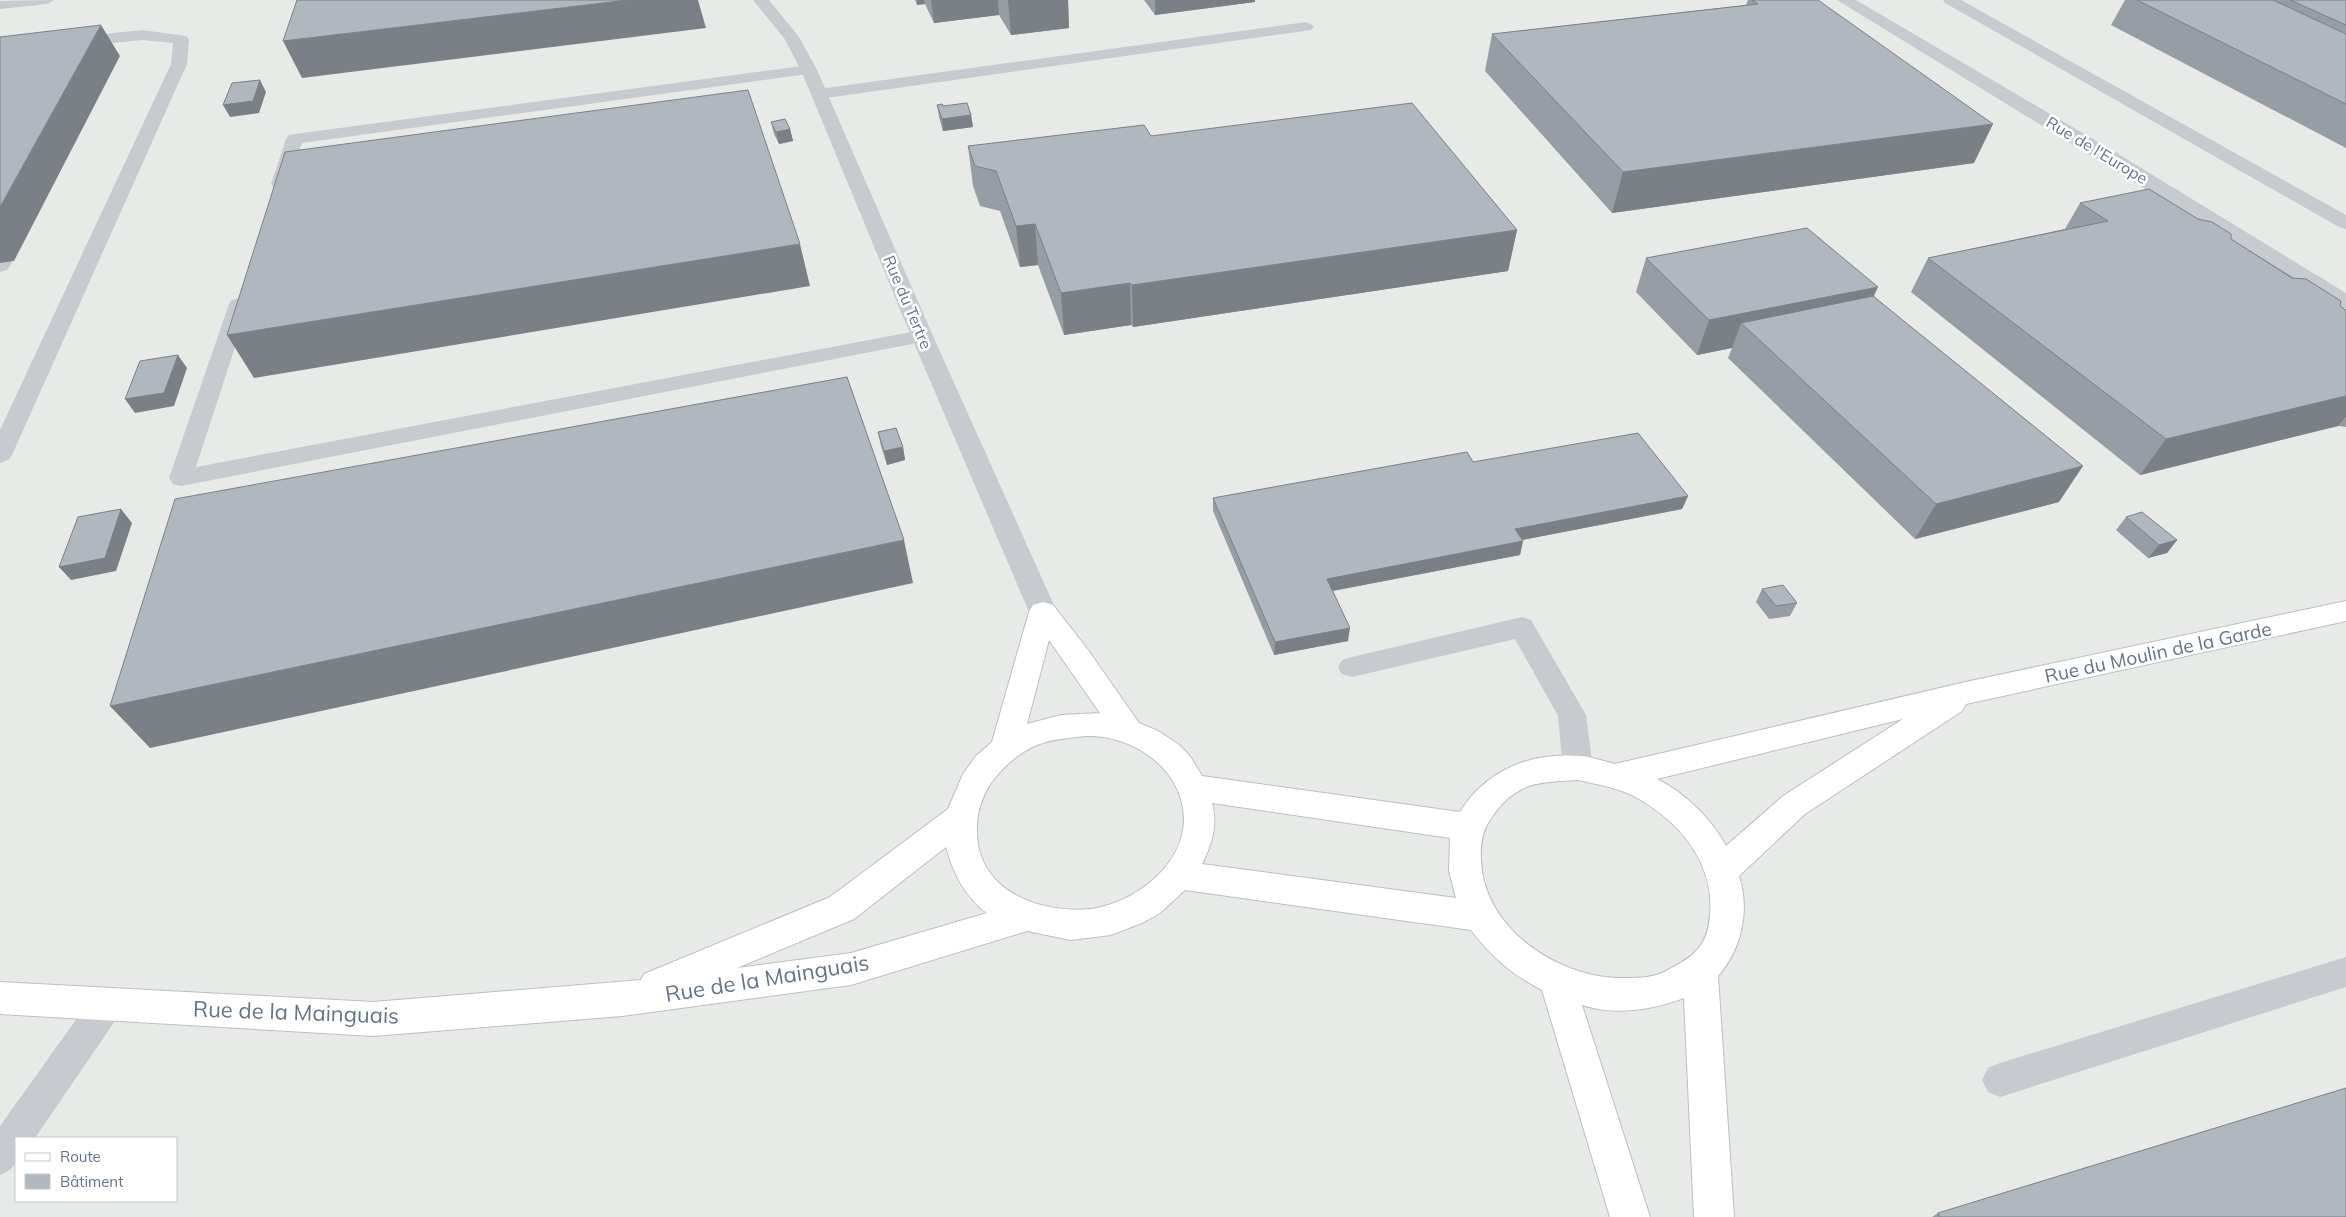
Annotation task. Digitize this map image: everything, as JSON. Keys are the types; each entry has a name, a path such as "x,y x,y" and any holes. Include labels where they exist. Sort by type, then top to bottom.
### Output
{"main road":[{"path":"1043,612 1078,658 1128,730"},
{"path":"1005,748 1043,612"},
{"name":"Rue du Moulin de la Garde","path":"1616,776 1970,692 2346,612"},
{"path":"1723,870 1794,805 1970,692"},
{"path":"1097,724 1128,730 1155,744 1178,762 1192,787 1200,816 1195,847 1180,875 1150,903 1112,921 1068,926 1025,917 994,900 973,876 961,847 960,818 968,791 984,768 1005,748 1034,733 1065,725 1097,724"},
{"path":"1578,768 1616,776 1651,790 1681,812 1706,839 1723,870 1730,907 1722,942 1700,970 1671,987 1636,995 1597,993 1557,981 1527,963 1507,947 1481,916 1468,886 1463,855 1468,827 1484,800 1509,781 1542,770 1578,768"},
{"path":"1192,787 1468,827"},
{"name":"Rue de la Mainguais","path":"622,999 842,908 960,818"},
{"path":"1180,875 1481,916"},
{"name":"Rue de la Mainguais","path":"0,998 373,1019 622,999 851,969 1025,917"},
{"path":"1700,970 1714,1217"},
{"path":"1557,981 1630,1217"}],"street":[{"name":"Rue du Tertre","path":"761,0 791,38 809,70 922,336 1043,612"},
{"name":"Rue de l'Europe","path":"1846,0 2108,156 2346,302"}],"lane":[{"path":"0,5 47,0"},
{"path":"1950,0 2346,223"},
{"path":"819,94 1306,27"},
{"path":"0,50 142,35 181,39 179,64 0,455"},
{"path":"273,205 295,139 809,70"},
{"path":"244,290 181,478 922,336"},
{"path":"1352,667 1522,628 1572,715 1578,768"},
{"path":"2000,1080 2346,972"},
{"path":"0,1157 107,1004"}],"shaded area":[{"path":"0,0 2346,0 2346,1217 0,1217"}],"building":[{"path":"297,0 628,0 283,41"},
{"path":"1752,0 1818,0 1993,124 1623,172 1492,34 1758,4"},
{"path":"2137,0 2273,0 2346,34 2346,104"},
{"path":"2290,0 2346,0 2346,25"},
{"path":"101,25 0,207 0,37"},
{"path":"260,80 253,101 223,105 232,83"},
{"path":"748,90 800,244 227,335 285,152"},
{"path":"967,103 971,115 942,119 937,105 942,104 943,106"},
{"path":"1412,103 1517,230 1132,285 1130,283 1061,293 1035,224 1016,226 996,171 975,166 968,146 1144,125 1151,136"},
{"path":"785,119 790,129 776,132 771,122"},
{"path":"2149,189 2198,219 2212,222 2231,234 2231,239 2292,278 2306,279 2341,301 2340,306 2346,310 2346,396 2166,439 1928,258 2108,221 2080,203"},
{"path":"1807,228 1878,287 1709,320 1646,258"},
{"path":"1873,296 2083,466 1936,504 1741,323"},
{"path":"178,355 164,393 125,399 140,361"},
{"path":"847,377 904,540 110,706 175,499"},
{"path":"896,428 903,447 884,451 878,432"},
{"path":"1638,433 1688,496 1515,529 1523,541 1327,579 1350,628 1275,642 1213,498 1467,452 1473,462"},
{"path":"121,509 105,558 59,567 78,517"},
{"path":"2142,512 2177,540 2159,545 2126,517"},
{"path":"1783,585 1797,603 1776,606 1762,589"},
{"path":"2346,1088 2346,1217 1940,1217 1938,1213"}]}
